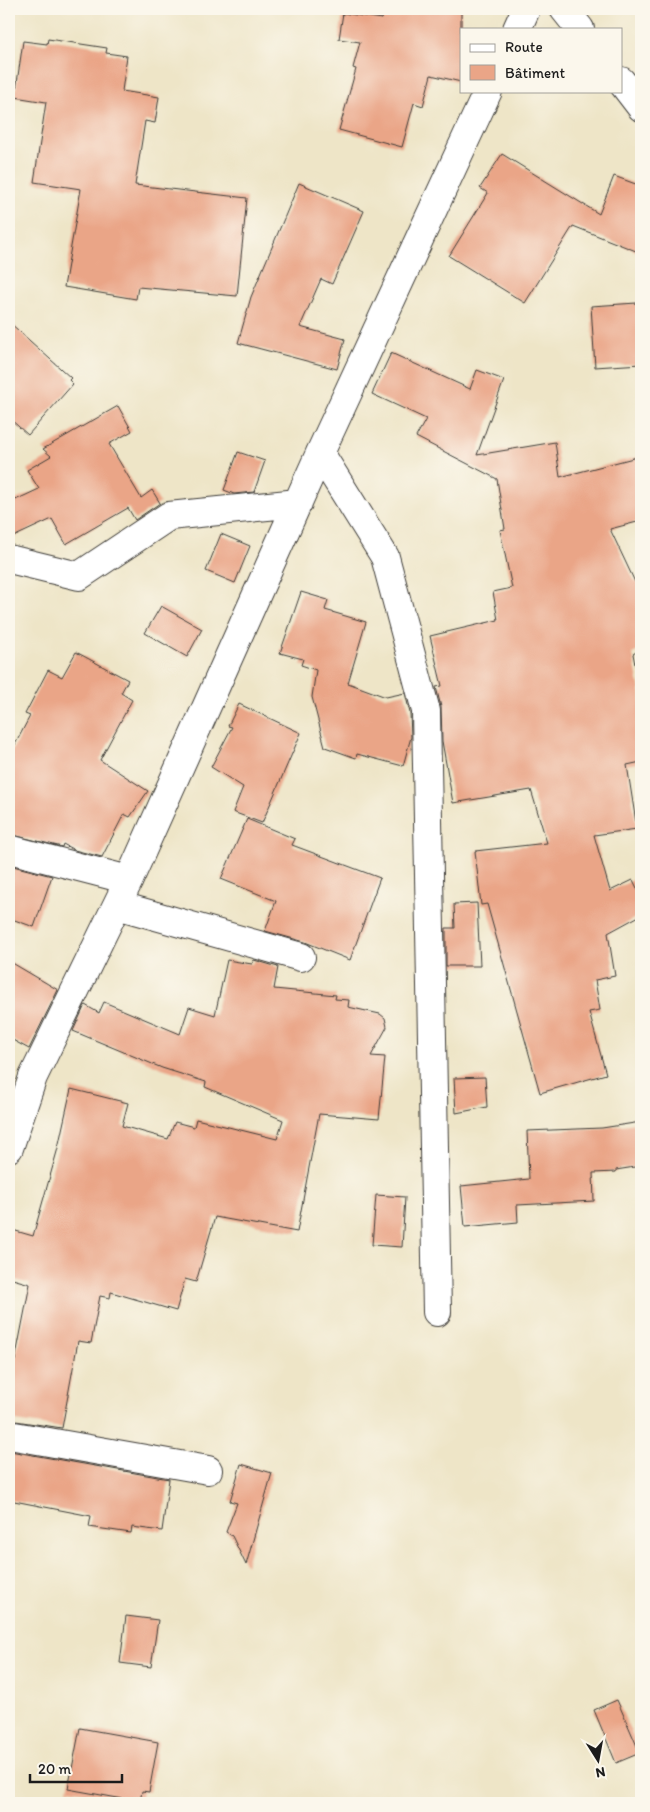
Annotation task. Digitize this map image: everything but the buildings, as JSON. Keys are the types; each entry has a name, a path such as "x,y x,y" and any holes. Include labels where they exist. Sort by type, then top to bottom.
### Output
{"street":[{"path":"517,28 526,9"},
{"path":"564,9 579,28"},
{"path":"622,82 641,107"},
{"path":"9,1148 33,1078 129,880 320,453 488,92"},
{"path":"320,453 385,557 426,711 437,1312"},
{"path":"9,559 79,576 169,516 298,503"},
{"path":"9,849 129,880"},
{"path":"117,905 301,957"},
{"path":"9,1435 208,1470"}]}
